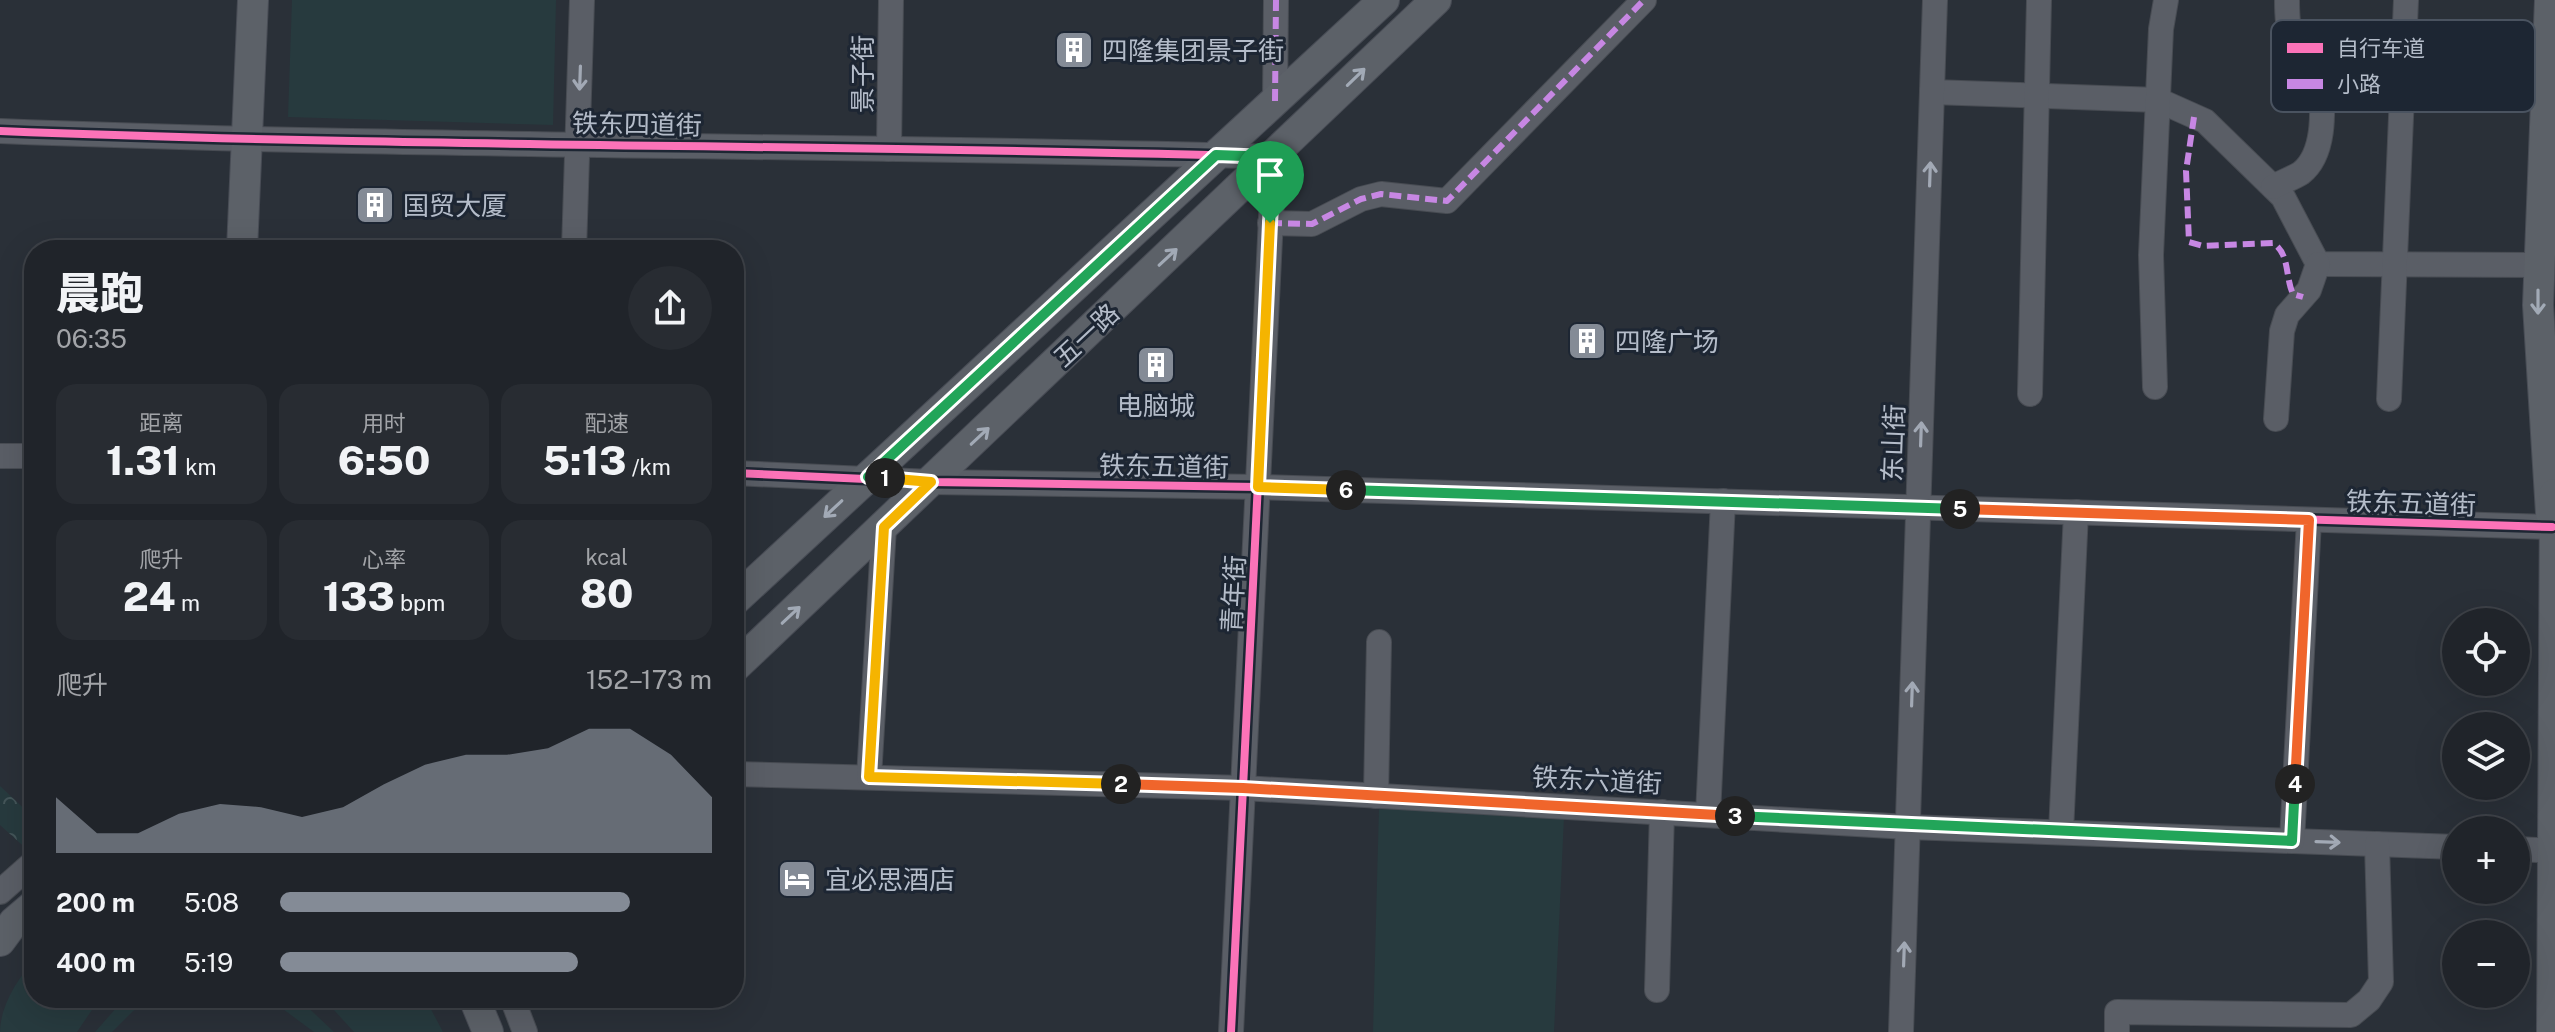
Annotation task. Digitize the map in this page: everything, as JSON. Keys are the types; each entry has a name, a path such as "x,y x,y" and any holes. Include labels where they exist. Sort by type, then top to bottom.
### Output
{"main road":[{"path":"242,240 253,0"},
{"name":"五一路","path":"744,592 1384,0"},
{"name":"五一路","path":"744,659 1436,0"},
{"path":"2550,0 2538,305 2552,527 2555,851 2552,1032"},
{"path":"2552,527 2555,494"},
{"path":"478,1008 488,1032"}],"street":[{"path":"574,240 582,0"},
{"name":"景子街","path":"889,149 891,0"},
{"path":"1275,101 1276,0"},
{"path":"1270,223 1312,224 1361,199 1381,194 1447,201 1644,0"},
{"name":"东山街","path":"1901,1032 1935,0"},
{"path":"2030,394 2039,0"},
{"path":"2155,387 2151,255 2166,0"},
{"path":"2405,20 2406,0"},
{"path":"1932,92 2158,100 2205,121 2283,197 2318,264 2309,290 2287,315 2282,331 2276,419"},
{"path":"2273,187 2302,172 2315,156 2322,112"},
{"path":"2389,399 2402,112"},
{"name":"铁东四道街","path":"0,131 247,141 578,143 1274,157"},
{"name":"青年街","path":"1231,1032 1274,157"},
{"path":"2318,264 2539,265"},
{"path":"0,456 24,456"},
{"name":"铁东五道街","path":"744,473 931,482 1258,487 2552,527"},
{"path":"1708,815 1723,501"},
{"path":"2061,832 2076,512"},
{"path":"2292,841 2309,520"},
{"path":"869,777 884,527"},
{"path":"1376,796 1379,642"},
{"name":"铁东六道街","path":"744,774 1243,788 1908,827 2442,846"},
{"path":"1657,990 1662,812"},
{"path":"2117,1032 2117,1012 2351,1015 2369,1000 2381,982 2377,844"},
{"path":"2530,850 2555,851"},
{"path":"0,892 24,871"},
{"path":"516,1008 525,1032"}],"green space":[{"path":"292,0 556,0 553,125 288,117"},
{"path":"0,786 24,809 24,847 0,825"},
{"path":"1379,808 1564,817 1554,1032 1373,1032"},
{"path":"24,974 24,1008 93,1008 77,1032 0,1032 3,1013"},
{"path":"116,1008 139,1008 112,1032 95,1032"},
{"path":"282,1008 309,1008 334,1032 314,1032"},
{"path":"332,1008 430,1008 443,1032 354,1032"}],"marked path":[{"path":"1275,101 1276,0"},
{"path":"1270,223 1312,224 1361,199 1381,194 1447,201 1644,0"},
{"path":"2194,117 2186,171 2189,242 2203,246 2273,243 2285,259 2293,294 2303,297"}],"cycle path":[{"path":"0,131 318,140 1274,157 1231,1032"},
{"path":"744,473 931,482 1258,487 2552,527"}],"place":[{"name":"四隆集团景子街","path":"1074,50"},
{"name":"国贸大厦","path":"375,205"},
{"name":"四隆广场","path":"1587,341"},
{"name":"电脑城","path":"1156,365"},
{"name":"宜必思酒店","path":"797,879"}],"route":[{"path":"1216,155 1274,157 1270,223 1258,487 2309,520 2292,841 1908,827 1243,788 869,777 884,527 931,482 868,477 1216,155"}]}
